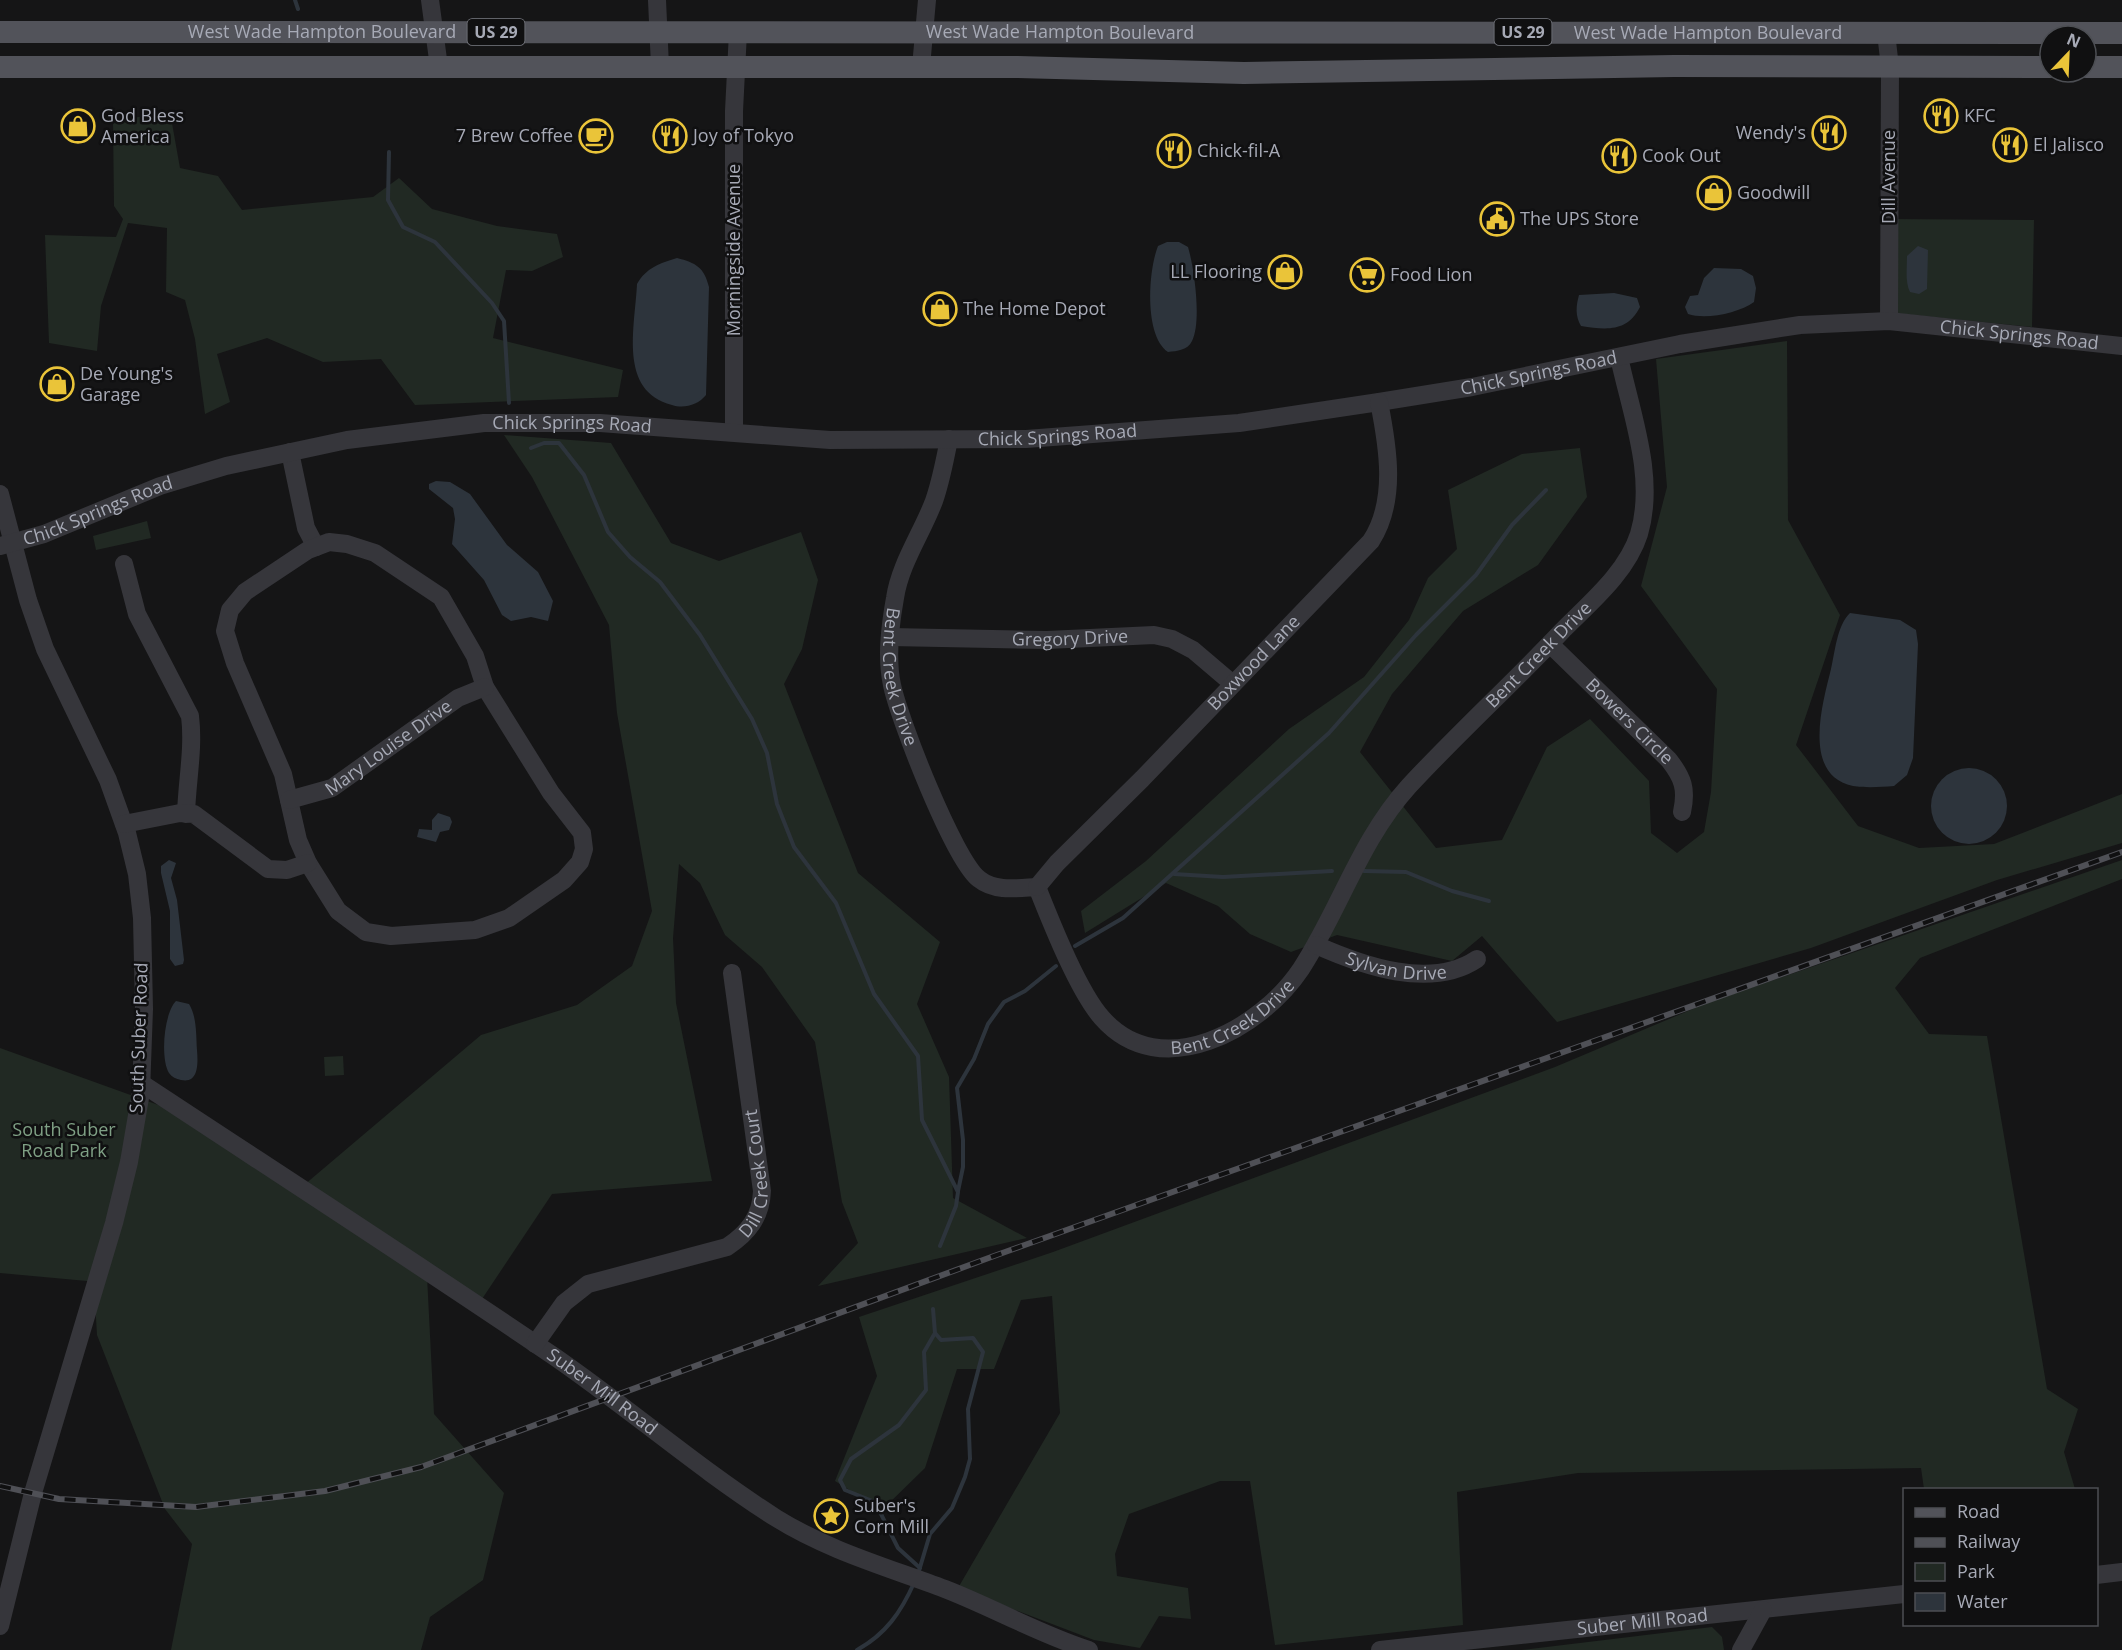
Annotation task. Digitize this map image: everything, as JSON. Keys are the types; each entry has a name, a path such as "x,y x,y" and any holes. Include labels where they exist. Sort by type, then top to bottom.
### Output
{"main road":[{"name":"West Wade Hampton Boulevard","path":"0,32 2122,33"},
{"name":"West Wade Hampton Boulevard","path":"0,68 921,67 1244,73 1674,66 2038,67"},
{"path":"2098,67 2122,67"}],"street":[{"path":"430,0 439,67"},
{"path":"657,0 660,66"},
{"path":"921,67 927,0"},
{"name":"Morningside Avenue","path":"734,431 734,111 738,32"},
{"name":"Dill Avenue","path":"1886,33 1890,67 1889,321"},
{"name":"Chick Springs Road","path":"6,544 44,534 193,475 348,440 484,423 600,423 734,431 830,440 1070,436 1228,424 1379,402 1472,387 1779,327 1889,321 2122,346"},
{"name":"Bent Creek Drive","path":"949,439 934,502 897,589 890,637 891,674 895,694 919,762 963,861 985,883 1004,888 1036,887 1094,1009 1118,1032 1151,1046 1172,1048 1193,1046 1247,1023 1283,993 1317,945 1362,853 1392,806 1433,761 1550,644 1622,566 1634,546 1641,523 1644,494 1641,455 1619,357"},
{"name":"Boxwood Lane","path":"1036,887 1360,553 1378,529 1385,512 1388,483 1379,402"},
{"path":"290,452 306,528 316,547"},
{"name":"South Suber Road","path":"0,494 6,544 45,649 108,780 124,824 137,874 142,918 144,1009 141,1083 129,1162 114,1222 33,1493 0,1626"},
{"path":"329,542 347,544 375,553 441,597 475,656 485,687 551,794 582,833 584,849 580,862 564,880 509,918 475,930 392,936 366,932 338,911 308,863 298,840 283,774 235,663 225,631 230,610 245,592 316,547 329,542"},
{"path":"124,564 137,614 190,716 192,735 186,814"},
{"name":"Gregory Drive","path":"890,637 1047,640 1154,635 1172,639 1193,650 1233,684"},
{"name":"Bowers Circle","path":"1550,644 1669,759 1681,775 1685,786 1682,812"},
{"name":"Mary Louise Drive","path":"289,800 332,788 458,698 485,687"},
{"path":"124,824 194,814 208,822 268,869 287,870 308,863"},
{"name":"Sylvan Drive","path":"1317,945 1354,960 1413,972 1454,971 1477,959"},
{"name":"Dill Creek Court","path":"535,1344 564,1303 588,1284 727,1247 745,1234 758,1215 762,1191 732,973"},
{"name":"Suber Mill Road","path":"141,1083 535,1344 686,1456 776,1518 818,1542 926,1582 1031,1629 1089,1650"},
{"path":"2098,1575 2122,1572"},
{"name":"Suber Mill Road","path":"1380,1650 1903,1594"},
{"path":"1741,1650 1763,1610"}],"green space":[{"path":"170,112 180,168 218,176 242,210 373,197 399,178 432,209 497,226 557,234 563,257 532,271 506,270 493,338 623,370 618,397 415,405 381,359 323,362 267,338 217,354 230,402 205,414 195,339 185,300 166,292 167,228 128,223 101,306 97,351 49,343 45,235 116,237 123,219 114,206 113,121"},
{"path":"1885,219 2034,220 2032,327 1884,312"},
{"path":"1787,341 1788,520 1840,615 1796,745 1858,826 1919,848 1994,844 2122,794 2122,843 1997,880 1811,948 1557,1022 1482,936 1452,961 1337,935 1291,952 1250,934 1218,906 1166,883 1085,933 1081,911 1146,861 1289,729 1364,677 1409,620 1428,578 1457,549 1448,490 1522,454 1580,448 1587,497 1538,565 1463,611 1392,694 1360,752 1436,848 1502,840 1547,747 1590,719 1649,781 1651,833 1677,853 1704,832 1711,792 1717,689 1641,586 1667,487 1656,359"},
{"name":"South Suber Road Park","path":"504,435 611,443 671,543 719,561 801,532 818,580 802,649 784,684 858,873 940,942 917,1004 949,1077 953,1198 1027,1238 818,1286 858,1243 842,1202 815,1042 762,967 725,935 700,883 679,864 673,938 676,1003 712,1181 552,1194 478,1305 427,1276 434,1414 504,1493 483,1580 430,1617 421,1650 171,1650 192,1544 165,1509 97,1335 94,1284 87,1281 0,1273 0,1048 175,1111 297,1191 481,1035 577,1005 632,966 652,911 617,713 609,625 532,477"},
{"path":"147,521 151,538 96,550 93,536"},
{"path":"2122,860 2122,879 1920,958 1895,988 1929,1034 1987,1036 2047,1389 2078,1409 2064,1452 2075,1488 1924,1488 1921,1468 1578,1473 1457,1492 1463,1625 1275,1645 1250,1481 1220,1481 1129,1514 1115,1554 1117,1576 1188,1588 1191,1619 1159,1616 1140,1648 1094,1640 958,1588 1060,1413 1052,1296 1021,1300 994,1369 957,1369 925,1468 882,1510 835,1481 877,1376 859,1317 1053,1252 1555,1067 1707,1003"},
{"path":"343,1056 344,1075 325,1076 324,1057"},
{"path":"1712,1627 1722,1637 1724,1650 1521,1650"}],"water":[{"path":"1167,242 1179,242 1188,247 1195,280 1197,308 1192,341 1182,350 1168,352 1160,344 1155,332 1150,302 1152,271 1158,246"},
{"path":"1918,246 1928,250 1927,289 1919,294 1910,292 1907,284 1907,256"},
{"path":"677,258 702,270 709,287 706,395 695,404 681,407 655,398 643,386 637,372 633,337 637,284 654,267"},
{"path":"1714,268 1741,269 1753,276 1756,288 1754,302 1722,314 1695,316 1688,314 1685,307 1690,296 1698,295 1704,278"},
{"path":"1614,293 1637,298 1640,307 1629,321 1608,328 1581,326 1577,311 1579,295"},
{"path":"436,481 450,482 470,494 507,545 538,572 553,601 548,621 531,617 511,621 502,615 484,580 452,544 455,519 453,508 429,489 429,484"},
{"path":"1850,613 1900,620 1916,630 1918,644 1913,758 1907,775 1894,786 1858,787 1837,779 1826,768 1821,753 1819,736 1824,700 1839,632"},
{"path":"1969,768 1983,771 1996,779 2004,792 2007,806 2004,820 1996,833 1983,841 1969,844 1955,841 1942,833 1934,820 1931,806 1934,792 1942,779 1955,771"},
{"path":"438,813 450,817 452,822 449,830 440,832 436,842 417,837 419,829 432,830 432,820"},
{"path":"169,860 176,863 171,878 177,900 184,960 183,964 175,966 170,959 170,911 161,873 161,866"},
{"path":"176,1001 189,1004 196,1026 197,1066 194,1076 187,1080 173,1077 166,1066 164,1047 166,1025"}],"waterway":[{"path":"295,0 298,9"},
{"path":"389,152 388,200 403,227 435,242 492,303 504,321 509,403"},
{"path":"531,448 544,443 559,443 584,475 608,532 630,557 660,582 700,635 752,719 767,753 777,804 794,847 836,903 874,994 918,1056 922,1120 958,1192 956,1206 940,1246"},
{"path":"1075,946 1123,918 1329,733 1416,635 1476,575 1512,525 1546,490"},
{"path":"1174,874 1223,877 1332,871"},
{"path":"1364,871 1406,872 1452,891 1489,901"},
{"path":"958,1191 963,1167 963,1140 957,1088 974,1059 988,1024 1004,1002 1025,991 1056,966"},
{"path":"918,1574 930,1534 952,1508 965,1477 970,1459 968,1409 983,1352 973,1338 941,1340 935,1333 933,1309"},
{"path":"920,1568 898,1548 875,1502 845,1490 840,1480 851,1459 899,1425 926,1390 924,1352 935,1333"},
{"path":"857,1650 876,1637 892,1621 914,1583"}],"railway":[{"path":"0,1486 59,1499 196,1507 325,1491 421,1467 994,1256 2122,852"}],"place":[{"name":"KFC","path":"1941,116"},
{"name":"God Bless America","path":"78,126"},
{"name":"Wendy's","path":"1829,133"},
{"name":"7 Brew Coffee","path":"596,136"},
{"name":"Joy of Tokyo","path":"670,136"},
{"name":"El Jalisco","path":"2010,145"},
{"name":"Chick-fil-A","path":"1174,151"},
{"name":"Cook Out","path":"1619,156"},
{"name":"Goodwill","path":"1714,193"},
{"name":"The UPS Store","path":"1497,219"},
{"name":"LL Flooring","path":"1285,272"},
{"name":"Food Lion","path":"1367,275"},
{"name":"The Home Depot","path":"940,309"},
{"name":"De Young's Garage","path":"57,384"},
{"name":"Suber's Corn Mill","path":"831,1516"}]}
